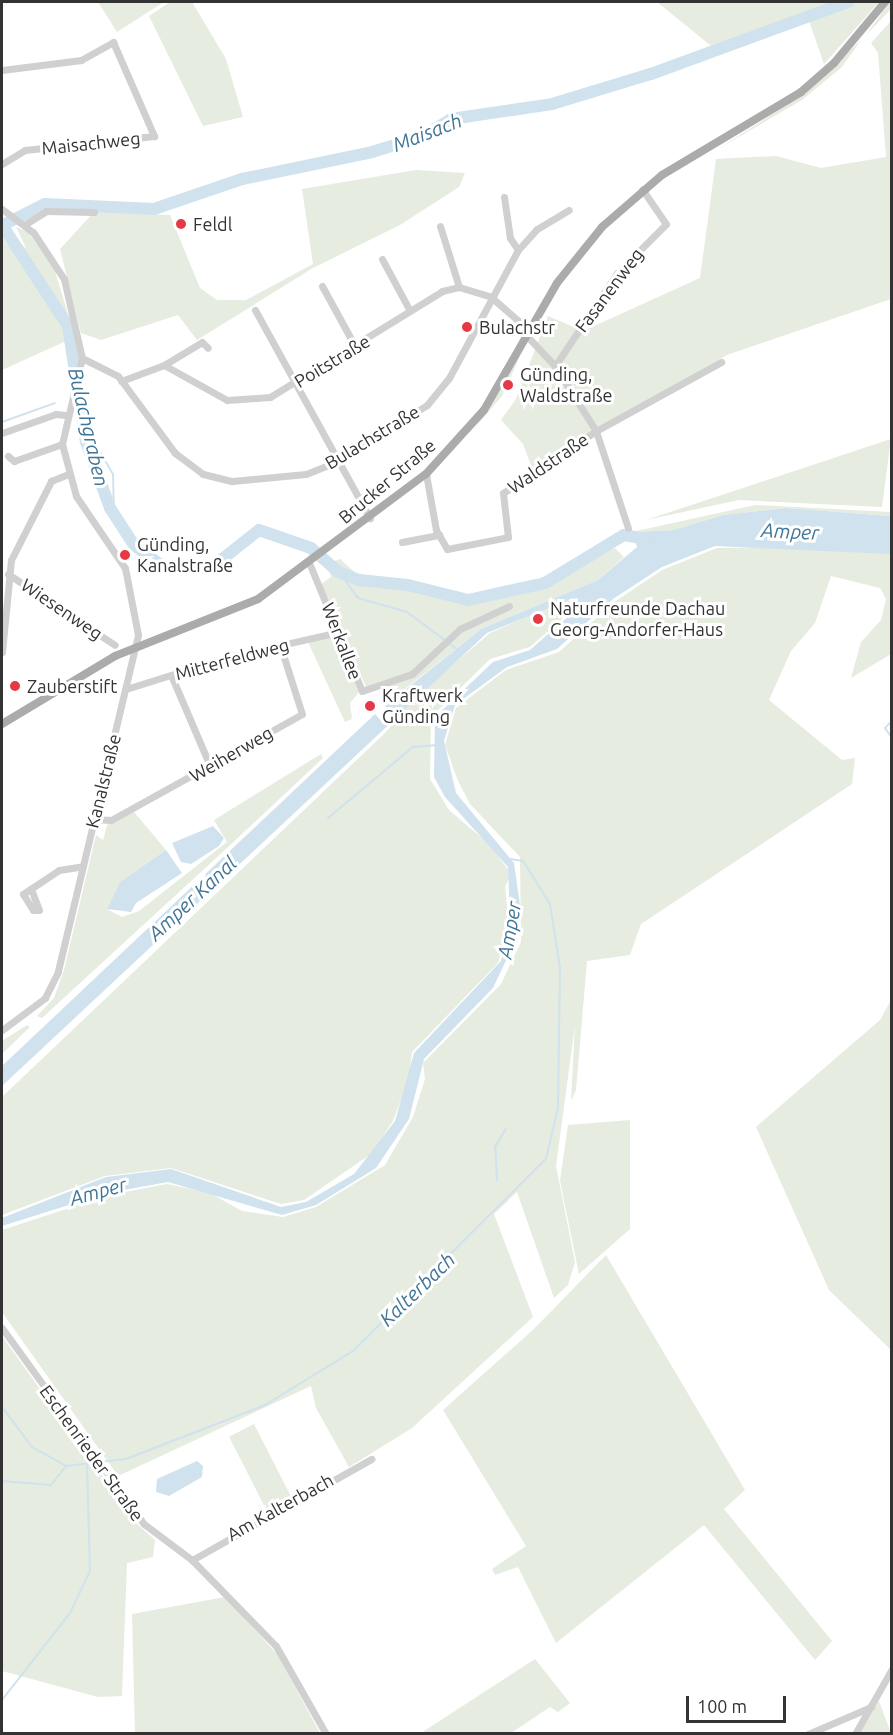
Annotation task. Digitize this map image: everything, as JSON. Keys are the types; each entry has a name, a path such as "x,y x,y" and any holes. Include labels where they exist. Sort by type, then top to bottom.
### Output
{"main road":[{"name":"Brucker Straße","path":"2,724 138,646 238,609 313,563 426,474 483,410 574,259 642,189 699,152 801,92 834,63 884,4"}],"street":[{"name":"Maisachweg","path":"2,70 81,60 113,42 154,136 25,150 2,164"},
{"name":"Fasanenweg","path":"555,366 618,273 666,224 642,189"},
{"path":"504,197 510,238 518,250"},
{"path":"3,209 50,251 64,279 82,358 79,382 65,416 62,444 68,474 76,496 125,568 138,646"},
{"path":"22,224 46,210 94,212"},
{"name":"Bulachstraße","path":"82,358 103,366 121,381 175,453 207,475 232,481 274,478 339,461 427,405 449,378 518,250 537,229 569,210"},
{"path":"440,226 459,287 491,297 529,333"},
{"path":"382,259 410,311"},
{"path":"322,286 356,348"},
{"name":"Poitstraße","path":"164,366 227,400 270,397 356,348 442,291 459,287"},
{"path":"255,310 370,518"},
{"name":"Waldstraße","path":"529,333 555,366 596,431 628,528"},
{"path":"121,381 164,366 202,342 208,348"},
{"name":"Waldstraße","path":"438,535 445,546 508,537 503,493 596,431 721,362"},
{"path":"2,433 65,416"},
{"path":"8,456 14,461 62,444"},
{"path":"2,652 8,574 51,481 68,474"},
{"path":"402,542 438,535 426,474"},
{"name":"Werkallee","path":"313,563 362,691 412,674 480,617 509,606"},
{"name":"Wiesenweg","path":"8,574 115,645"},
{"name":"Mitterfeldweg","path":"126,688 280,645 339,632"},
{"name":"Weiherweg","path":"94,819 111,820 302,714 280,645"},
{"name":"Kanalstraße","path":"2,1030 45,998 58,972 138,646"},
{"path":"171,675 210,766"},
{"path":"31,889 59,870 84,866"},
{"name":"Eschenrieder Straße","path":"2,1328 144,1524 192,1560 279,1650 326,1734"},
{"name":"Am Kalterbach","path":"192,1560 371,1459"},
{"path":"855,1734 891,1669"},
{"path":"808,1734 871,1707"}],"shaded area":[{"path":"98,2 164,2 117,32"},
{"path":"170,2 192,2 226,59 243,117 203,126 149,16"},
{"path":"657,2 832,2 715,49"},
{"path":"857,2 879,2 824,64 808,18"},
{"path":"890,2 891,9 866,35"},
{"path":"891,21 891,299 727,355 532,468 523,444 501,420 516,399 548,316 583,331 700,278 716,159 776,156 821,168 886,157 878,53 871,43"},
{"path":"861,40 842,67 802,100 718,149 803,95"},
{"path":"416,170 465,173 459,187 400,225 313,268 197,340 178,315 101,340 81,333 60,249 94,212 170,215 200,288 217,300 246,300 313,264 302,189"},
{"path":"16,227 28,232 54,268 75,337 2,370 2,236 7,245 10,241 26,248"},
{"path":"521,354 502,396 473,430 493,402"},
{"path":"891,439 882,507 739,500 646,520"},
{"path":"755,505 891,512 891,516 786,508 723,515 673,530 632,532"},
{"path":"813,547 891,554 891,654 851,678 861,642 881,620 886,599 880,588 831,576 815,623 791,651 769,700 842,760 855,758 852,784 641,924 630,955 587,961 576,1090 571,1101 575,1025 556,1166 575,1262 568,1285 554,1298 517,1192 494,1214 533,1317 412,1428 349,1467 316,1408 311,1386 118,1476 2,1312 2,1230 109,1195 167,1184 210,1193 242,1211 283,1217 316,1207 385,1165 413,1117 425,1079 423,1063 501,984 521,942 520,857 470,804 458,781 445,745 456,708 506,670 559,652 613,603 662,570 717,548"},
{"path":"615,548 624,557 598,580 481,629 396,696 383,682 366,687 321,584 331,577 327,564 340,559 360,577 407,580 465,595 533,584"},
{"path":"567,599 577,606 530,647 490,659 431,717 430,779 449,810 490,845 511,874 505,887 509,926 498,963 412,1052 409,1077 393,1121 371,1154 304,1200 281,1204 171,1168 105,1176 2,1215 2,1097 384,734 420,693 490,633"},
{"path":"337,635 359,692 350,703 352,719 345,722 308,642"},
{"path":"321,754 323,758 227,848 42,1018 37,1016 54,998 64,970 96,835 103,840 107,825 134,812 166,850 120,882 107,909 122,917 139,911 227,842 214,820"},
{"path":"891,1000 892,1350 829,1290 756,1127 880,1020"},
{"path":"27,1025 30,1027 2,1054 2,1041"},
{"path":"630,1120 630,1229 579,1274 560,1181 568,1125"},
{"path":"606,1255 745,1490 724,1509 832,1641 815,1660 704,1525 556,1643 518,1567 495,1575 492,1569 526,1546 443,1410 534,1329"},
{"path":"2,1336 136,1523 155,1540 153,1557 127,1563 122,1696 98,1697 2,1671"},
{"path":"254,1424 291,1497 266,1510 229,1437"},
{"path":"225,1597 277,1654 320,1733 135,1733 132,1614"},
{"path":"535,1659 570,1703 558,1712 550,1707 511,1733 421,1733"},
{"path":"879,1701 891,1733 860,1733"}],"water":[{"path":"786,508 891,516 891,554 715,546 662,567 613,599 557,649 507,667 455,705 444,741 456,793 514,863 520,905 517,937 493,988 424,1059 409,1119 376,1168 316,1205 282,1215 168,1182 107,1193 2,1226 2,1218 106,1177 171,1169 281,1207 306,1202 354,1174 395,1121 414,1053 501,961 510,920 508,867 445,797 434,777 435,717 493,662 530,650 579,607 573,598 487,633 2,1086 2,1066 375,714 384,724 393,715 385,706 481,629 598,580 637,547 632,532 673,530 723,515"},
{"path":"213,826 224,838 219,846 191,864 181,862 172,843"},
{"path":"166,850 182,873 136,903 131,912 107,909 120,882"},
{"path":"197,1461 203,1466 202,1477 169,1496 156,1492 157,1479"}],"waterway":[{"name":"Maisach","path":"3,225 45,204 154,209 242,179 372,152 424,136 451,119 552,104 651,74 848,2"},
{"name":"Bulachgraben","path":"2,225 68,326 86,442 110,508 134,545 164,568 211,568 259,530 311,548 339,572 359,580 408,585 468,600 545,583 624,535 646,539"},
{"path":"2,422 55,403"},
{"path":"86,442 95,443 113,474 114,516"},
{"name":"Bulachgraben","path":"339,572 358,598 407,612 458,650"},
{"path":"892,721 885,728 892,738"},
{"path":"328,818 413,747 437,745"},
{"name":"Kalterbach","path":"2,1407 32,1447 66,1466 126,1459 265,1405 353,1351 546,1159 558,1108 560,968 550,904 523,861 510,859"},
{"path":"497,1180 495,1147 506,1129"},
{"path":"2,1481 51,1485 66,1466"},
{"path":"2,1700 70,1613 90,1571 87,1466"}],"place":[{"name":"Feldl","path":"181,224"},
{"name":"Bulachstr","path":"467,327"},
{"name":"Günding, Waldstraße","path":"508,385"},
{"name":"Günding, Kanalstraße","path":"125,555"},
{"name":"Naturfreunde Dachau Georg-Andorfer-Haus","path":"538,619"},
{"name":"Zauberstift","path":"15,686"},
{"name":"Kraftwerk Günding","path":"370,706"}],"water label":[{"name":"Amper","path":"790,531"},
{"name":"Amper Kanal","path":"192,898"},
{"name":"Amper","path":"509,930"},
{"name":"Amper","path":"98,1191"}]}
